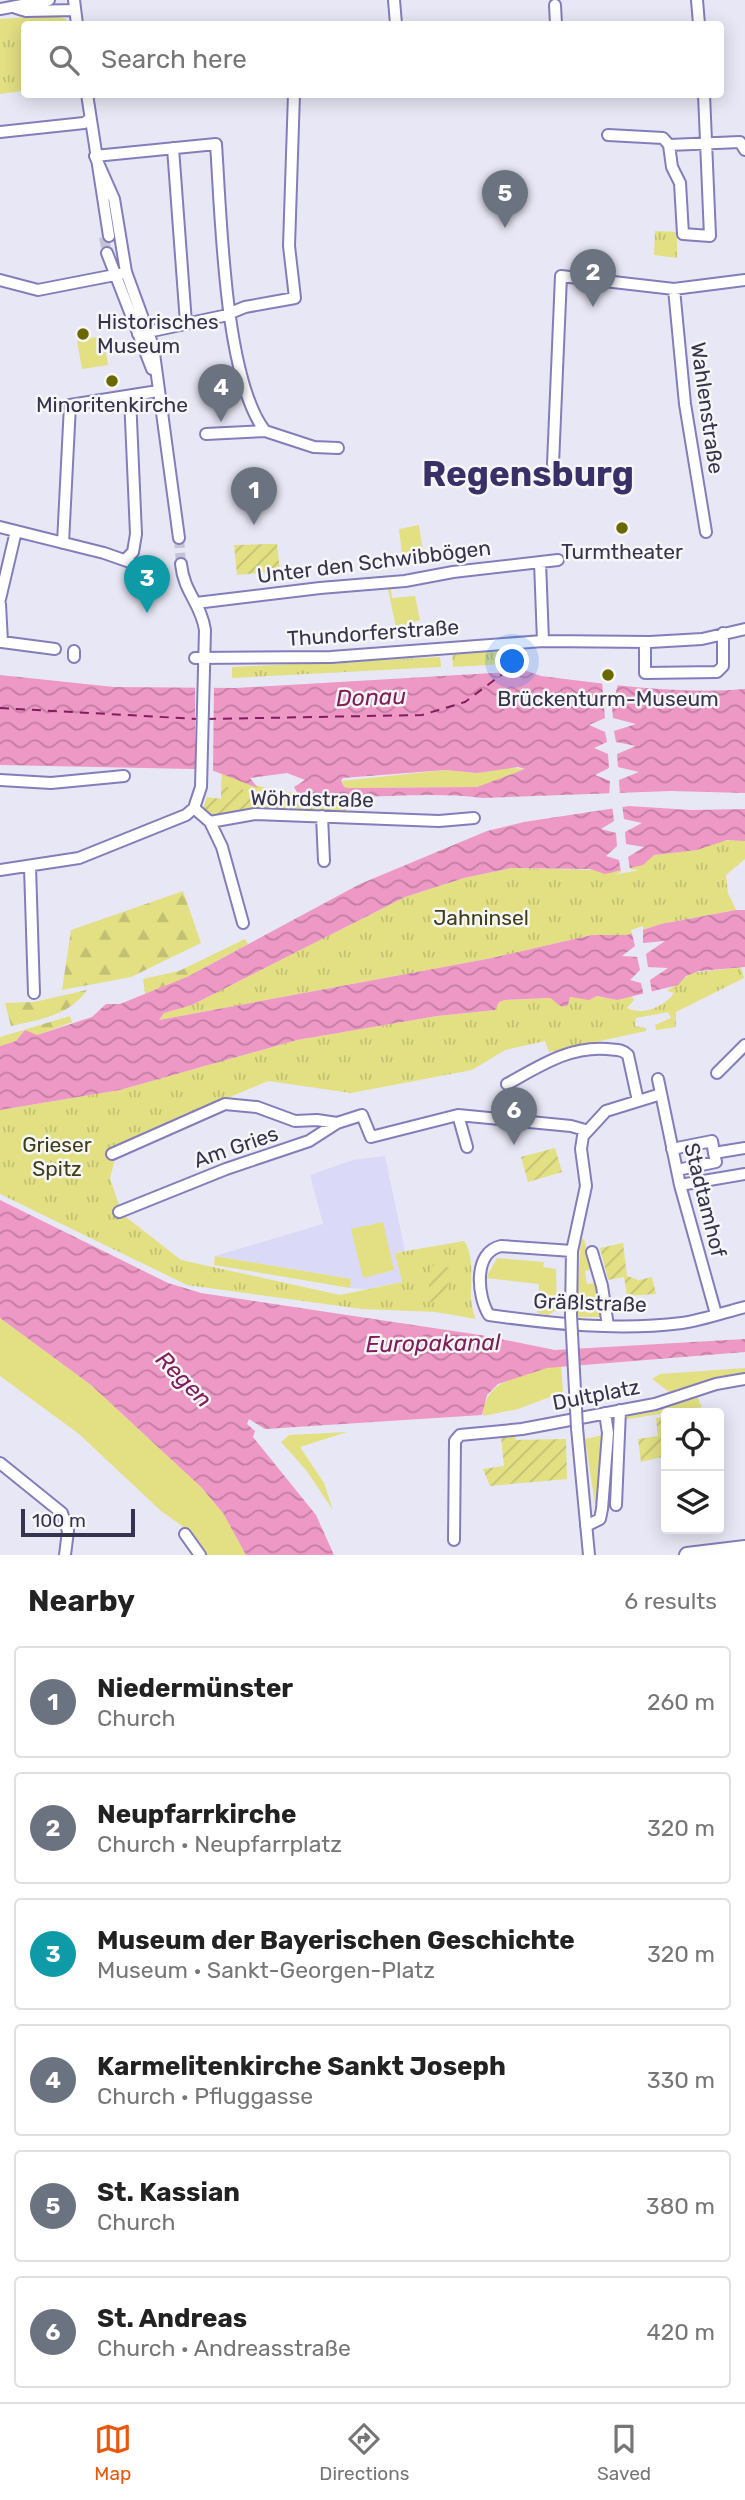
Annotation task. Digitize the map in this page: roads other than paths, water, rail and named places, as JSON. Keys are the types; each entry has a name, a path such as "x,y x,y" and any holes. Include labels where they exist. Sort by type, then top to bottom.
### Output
{"main road":[{"path":"687,1555 745,1548"}],"street":[{"path":"0,9 49,0"},
{"path":"394,0 396,21"},
{"path":"697,0 699,21"},
{"path":"16,8 26,11 75,5"},
{"path":"555,5 556,21"},
{"path":"87,98 105,229 119,226"},
{"path":"143,333 230,313 245,307 295,298 289,246 290,138 294,98"},
{"path":"608,135 663,138 670,145 672,167 681,183 683,234 710,236 704,98"},
{"path":"0,132 84,123 90,119"},
{"path":"670,145 740,142 745,150"},
{"path":"95,156 216,144 230,313 244,385 253,413 265,431"},
{"path":"173,148 186,323"},
{"path":"95,156 114,200 119,226 120,274"},
{"path":"109,252 143,333 156,378 169,449 179,538"},
{"path":"0,280 38,290 120,274"},
{"path":"554,464 561,276 674,289 745,279"},
{"name":"Wahlenstraße","path":"674,289 685,404 706,532"},
{"path":"63,543 70,405 158,391"},
{"path":"125,560 135,545 130,397"},
{"path":"206,434 265,431 314,447 338,448"},
{"path":"0,527 144,567"},
{"path":"16,531 0,601 2,642 55,649"},
{"name":"Unter den Schwibbögen","path":"196,603 405,581 558,560"},
{"path":"540,562 543,641"},
{"path":"0,870 79,858 186,815 194,808 202,776 204,681 200,659 204,626 196,603 183,581 181,564"},
{"name":"Thundorferstraße","path":"200,659 331,657 543,641 645,642 702,639 745,629"},
{"path":"645,642 645,673 717,672 723,666 723,633"},
{"path":"0,780 51,783 124,776"},
{"path":"194,808 210,822 222,847 243,923"},
{"name":"Wöhrdstraße","path":"210,822 255,814 436,821 474,818"},
{"path":"322,816 324,861"},
{"path":"30,867 34,993"},
{"path":"720,1071 745,1045"},
{"path":"507,1084 568,1052 588,1047 620,1050 628,1055 638,1101"},
{"name":"Stadtamhof","path":"658,1079 680,1185 716,1314"},
{"path":"589,1555 577,1428 571,1315 572,1251 586,1186 581,1149 585,1130 606,1111 661,1094"},
{"path":"112,1154 225,1104 257,1107 295,1121 337,1123"},
{"name":"Am Gries","path":"120,1212 226,1168 309,1142 337,1123 362,1115 371,1137 458,1115"},
{"path":"467,1147 458,1115 571,1126 585,1130"},
{"path":"672,1149 712,1141 719,1179"},
{"path":"677,1170 745,1148"},
{"path":"680,1185 745,1174"},
{"name":"Gräßlstraße","path":"572,1251 501,1246 491,1248 484,1257 480,1295 489,1315 560,1325 608,1326 684,1323 745,1307"},
{"path":"592,1252 602,1286 608,1326"},
{"name":"Dultplatz","path":"454,1539 455,1441 466,1433 522,1429 668,1401 716,1384 745,1379"},
{"path":"617,1505 620,1410"},
{"path":"586,1526 600,1519 603,1509 608,1433 605,1413"},
{"path":"0,1463 62,1513 68,1531 65,1555"},
{"path":"185,1534 200,1555"}],"water":[{"name":"Donau","path":"527,671 541,676 643,688 694,691 745,689 745,793 671,791 482,798 436,795 344,797 298,794 294,787 305,780 287,773 250,778 258,788 214,771 193,769 0,765 0,675 114,687 236,688","holes":["518,767 525,769 477,787 349,788 344,787 341,781 343,778 445,770 477,773"]},
{"path":"629,806 691,810 745,809 745,841 727,840 697,850 654,855 643,865 605,874 590,869 511,868 464,878 405,897 192,1005 164,1013 159,1020 492,958 592,935 627,935 661,924 736,910 745,910 745,967 699,971 686,976 678,985 617,1000 597,996 589,1000 570,997 568,1005 563,1007 550,998 505,1000 499,1002 495,1010 437,1016 297,1040 120,1090 0,1110 0,1046 16,1041 25,1030 37,1035 92,1017 106,1004 120,1004 189,976 360,884 487,831 524,822"},
{"path":"0,1200 168,1283 201,1293 480,1335 555,1350 745,1339 745,1352 547,1368 498,1384 487,1395 482,1415 265,1429 249,1419 247,1424 255,1431 253,1437 316,1515 334,1555 246,1555 223,1513 201,1487 91,1385 0,1318"}],"tunnel":[{"path":"104,237 107,253"},
{"path":"179,538 181,564"}],"place":[{"name":"St. Kassian","path":"505,228"},
{"name":"Neupfarrkirche","path":"593,307"},
{"name":"Historisches Museum","path":"83,334"},
{"name":"Minoritenkirche","path":"112,381"},
{"name":"Karmelitenkirche Sankt Joseph","path":"221,422"},
{"name":"Niedermünster","path":"254,525"},
{"name":"Turmtheater","path":"622,528"},
{"name":"Museum der Bayerischen Geschichte","path":"147,613"},
{"name":"Brückenturm-Museum","path":"608,675"},
{"name":"St. Andreas","path":"514,1145"}],"district":[{"name":"Regensburg","path":"528,474"}],"park label":[{"name":"Jahninsel","path":"481,918"},
{"name":"Grieser Spitz","path":"57,1157"}],"water label":[{"name":"Europakanal","path":"433,1343"},
{"name":"Regen","path":"184,1379"}]}
